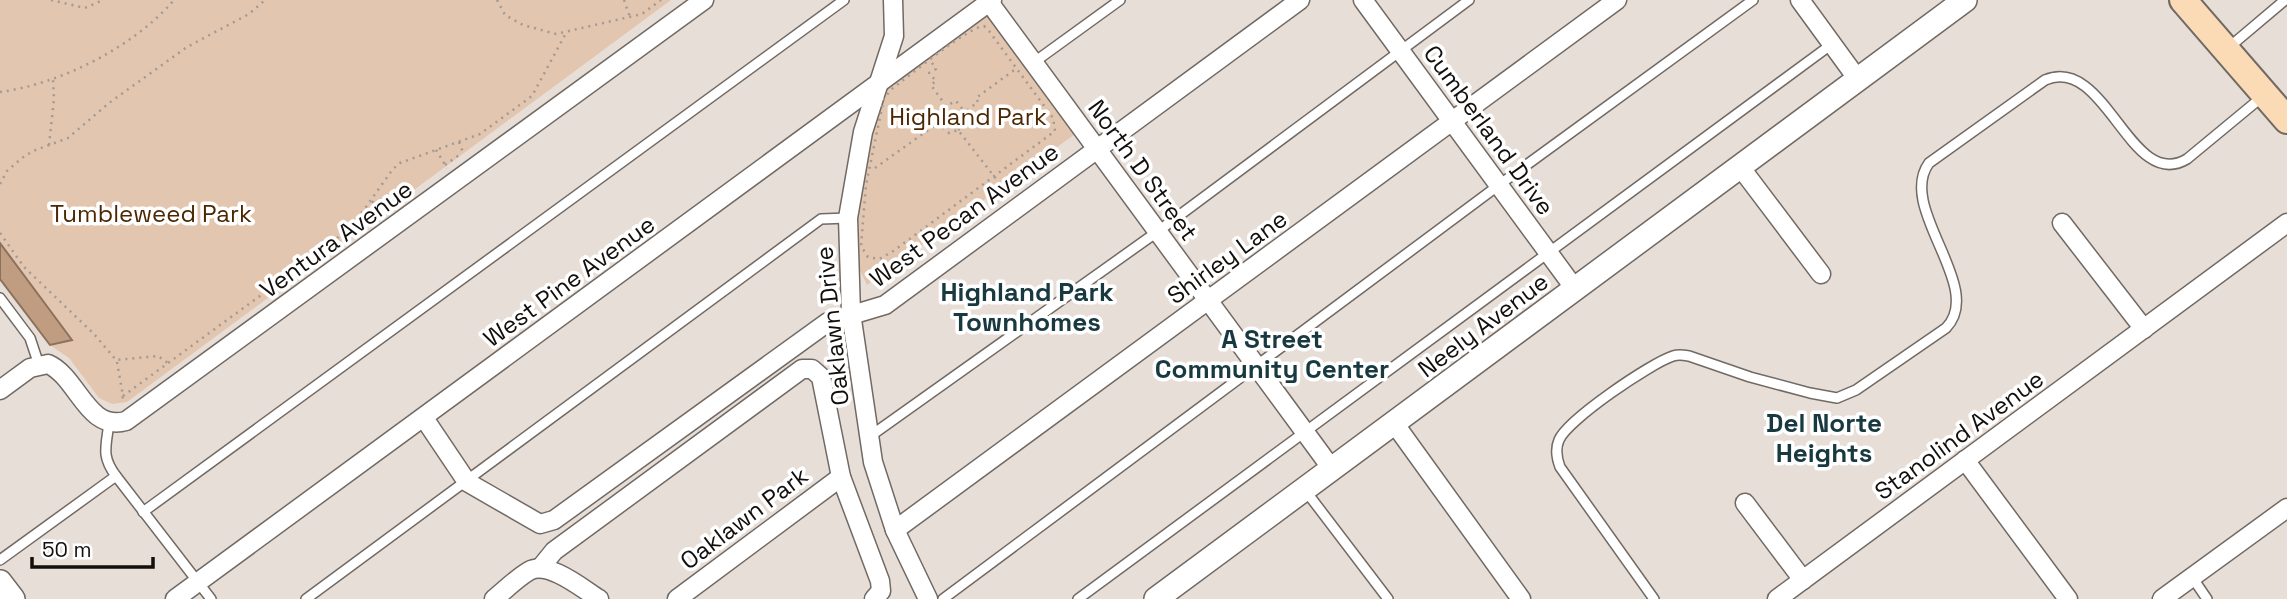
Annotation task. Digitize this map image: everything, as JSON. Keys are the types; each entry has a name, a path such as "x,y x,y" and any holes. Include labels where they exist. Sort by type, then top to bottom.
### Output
{"main road":[{"path":"2183,0 2287,120"}],"street":[{"name":"Ventura Avenue","path":"113,424 138,415 704,0"},
{"name":"Oaklawn Drive","path":"893,0 894,36 863,132 848,218 851,313 873,462 895,530 928,599"},
{"name":"West Pecan Avenue","path":"467,482 544,524 554,520 828,322 885,305 1300,0"},
{"name":"Cumberland Drive","path":"1363,0 1576,289"},
{"name":"Shirley Lane","path":"895,530 1617,0"},
{"path":"1800,0 1859,81"},
{"name":"Neely Avenue","path":"1156,599 1965,0"},
{"name":"West Pine Avenue","path":"175,599 880,83 926,56 990,1"},
{"name":"North D Street","path":"990,1 1027,63 1097,149 1332,469"},
{"path":"1741,168 1821,274"},
{"path":"2063,223 2144,329"},
{"name":"Stanolind Avenue","path":"1777,599 2287,223"},
{"path":"0,390 30,368 48,365 64,374 94,414 113,424"},
{"path":"494,599 531,570 541,567 554,551 802,369 812,369 821,377 841,477 880,581 881,591 874,599"},
{"path":"424,418 467,482"},
{"path":"1394,423 1521,599"},
{"path":"1965,460 2068,599"},
{"name":"Oaklawn Park","path":"677,599 841,477"},
{"path":"1745,503 1803,580"},
{"path":"2162,599 2286,512"},
{"path":"541,567 559,573 599,599"},
{"path":"0,582 13,599"}],"lane":[{"path":"143,512 844,0"},
{"path":"1027,63 1120,0"},
{"path":"869,437 1157,232 1469,0"},
{"path":"943,599 1499,185 1753,0"},
{"path":"2226,50 2285,0"},
{"path":"1078,599 1832,44"},
{"path":"1654,599 1560,467 1557,459 1558,441 1571,424 1656,363 1672,356 1689,356 1749,377 1837,398 1856,390 1946,328 1955,316 1956,298 1951,275 1928,215 1922,190 1924,169 2045,80 2058,75 2079,82 2094,95 2146,155 2160,164 2175,164 2187,159 2265,95"},
{"path":"306,599 821,219 848,218"},
{"path":"0,298 30,338 39,365"},
{"path":"113,424 105,455 106,463 211,599"},
{"path":"0,560 116,476"},
{"path":"1304,489 1388,599"},
{"path":"2192,577 2207,599"}],"path":[{"path":"51,0 85,8 103,0"},
{"path":"0,92 43,83 105,56 174,0"},
{"path":"0,184 6,171 22,158 68,138 109,103 187,47 249,14 265,0"},
{"path":"497,0 505,15 523,25 556,34 642,14 661,0"},
{"path":"624,0 630,17"},
{"path":"980,26 1027,63 1056,127 1051,135 892,252 877,260 865,255 861,246 869,173 884,98 887,92 926,56 980,26"},
{"path":"123,396 331,244 358,218 400,163 480,134 532,96 566,33"},
{"path":"926,56 936,69 929,73 936,81 931,85 946,106"},
{"path":"965,112 978,102 976,99 1027,63"},
{"path":"49,145 54,99 53,79"},
{"path":"956,101 965,112 970,121 949,134 933,115 956,101"},
{"path":"869,173 938,123"},
{"path":"958,130 1018,207"},
{"path":"445,165 463,152"},
{"path":"0,233 24,267 94,334 116,360 123,396 113,424"},
{"path":"116,360 158,356 168,363"}],"green space":[{"name":"Tumbleweed Park","path":"0,0 671,0 127,402 112,404 99,398 69,358 50,345 0,275"},
{"name":"Highland Park","path":"989,3 1082,129 867,285 849,247 880,83"}],"shaded area":[{"path":"0,243 72,340 50,345 0,279"}],"district":[{"name":"Highland Park Townhomes","path":"1027,307"},
{"name":"A Street Community Center","path":"1272,354"},
{"name":"Del Norte Heights","path":"1824,438"}]}
